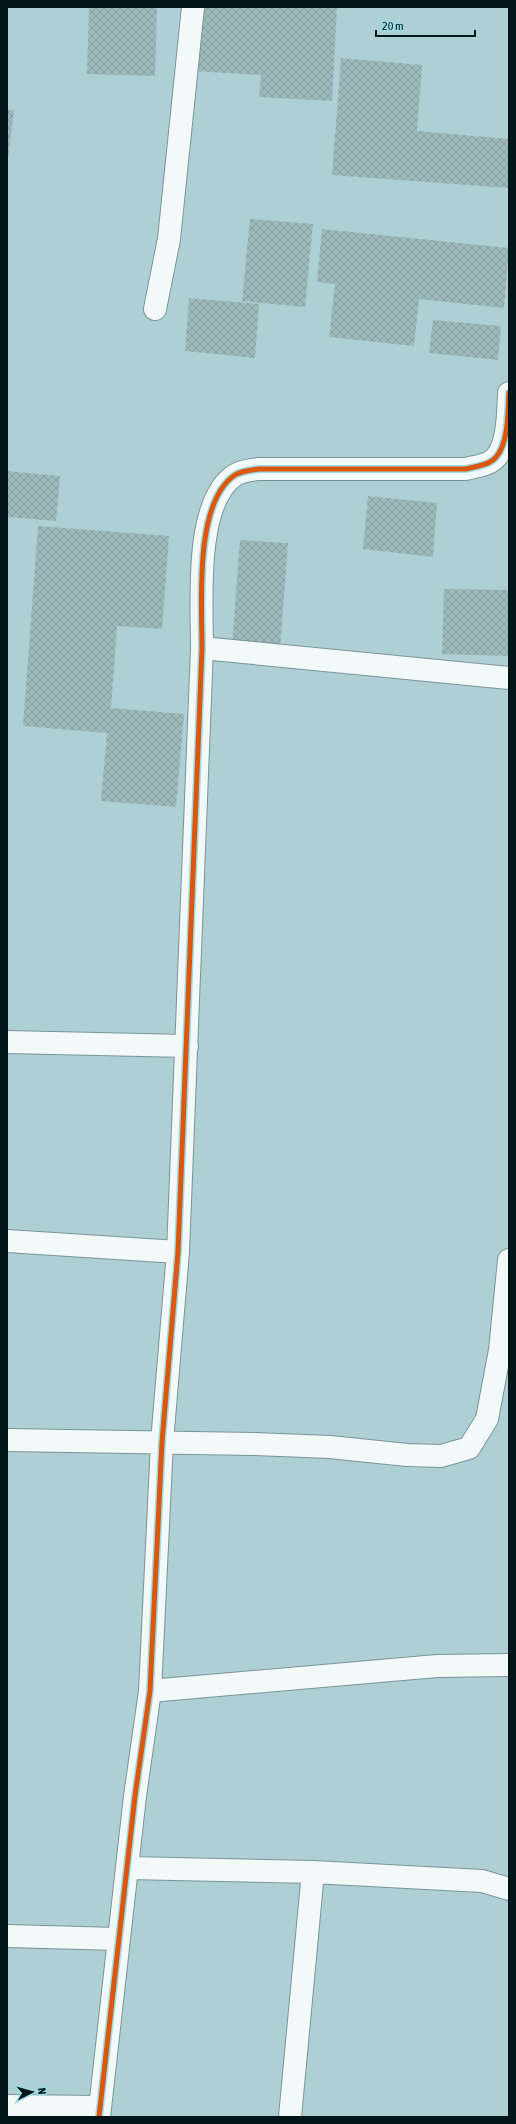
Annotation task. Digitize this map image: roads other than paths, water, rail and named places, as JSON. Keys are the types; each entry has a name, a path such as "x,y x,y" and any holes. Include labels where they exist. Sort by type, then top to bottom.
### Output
{"street":[{"path":"155,309 169,239 193,7"},
{"path":"7,2106 99,2112 150,1692 162,1442 178,1252 202,648 202,581 208,519 217,494 226,482 236,473 259,469 466,469 491,462 500,452 506,433 509,393"},
{"path":"202,648 509,678"},
{"path":"7,1042 186,1046"},
{"path":"7,1241 178,1252"},
{"path":"7,1440 162,1442 330,1447 407,1455 435,1456 441,1456 469,1448 487,1419 500,1350 509,1260"},
{"path":"150,1692 437,1666 509,1665"},
{"path":"128,1868 313,1872 482,1880 509,1889"},
{"path":"290,2117 313,1872"},
{"path":"7,1936 119,1939"}]}
